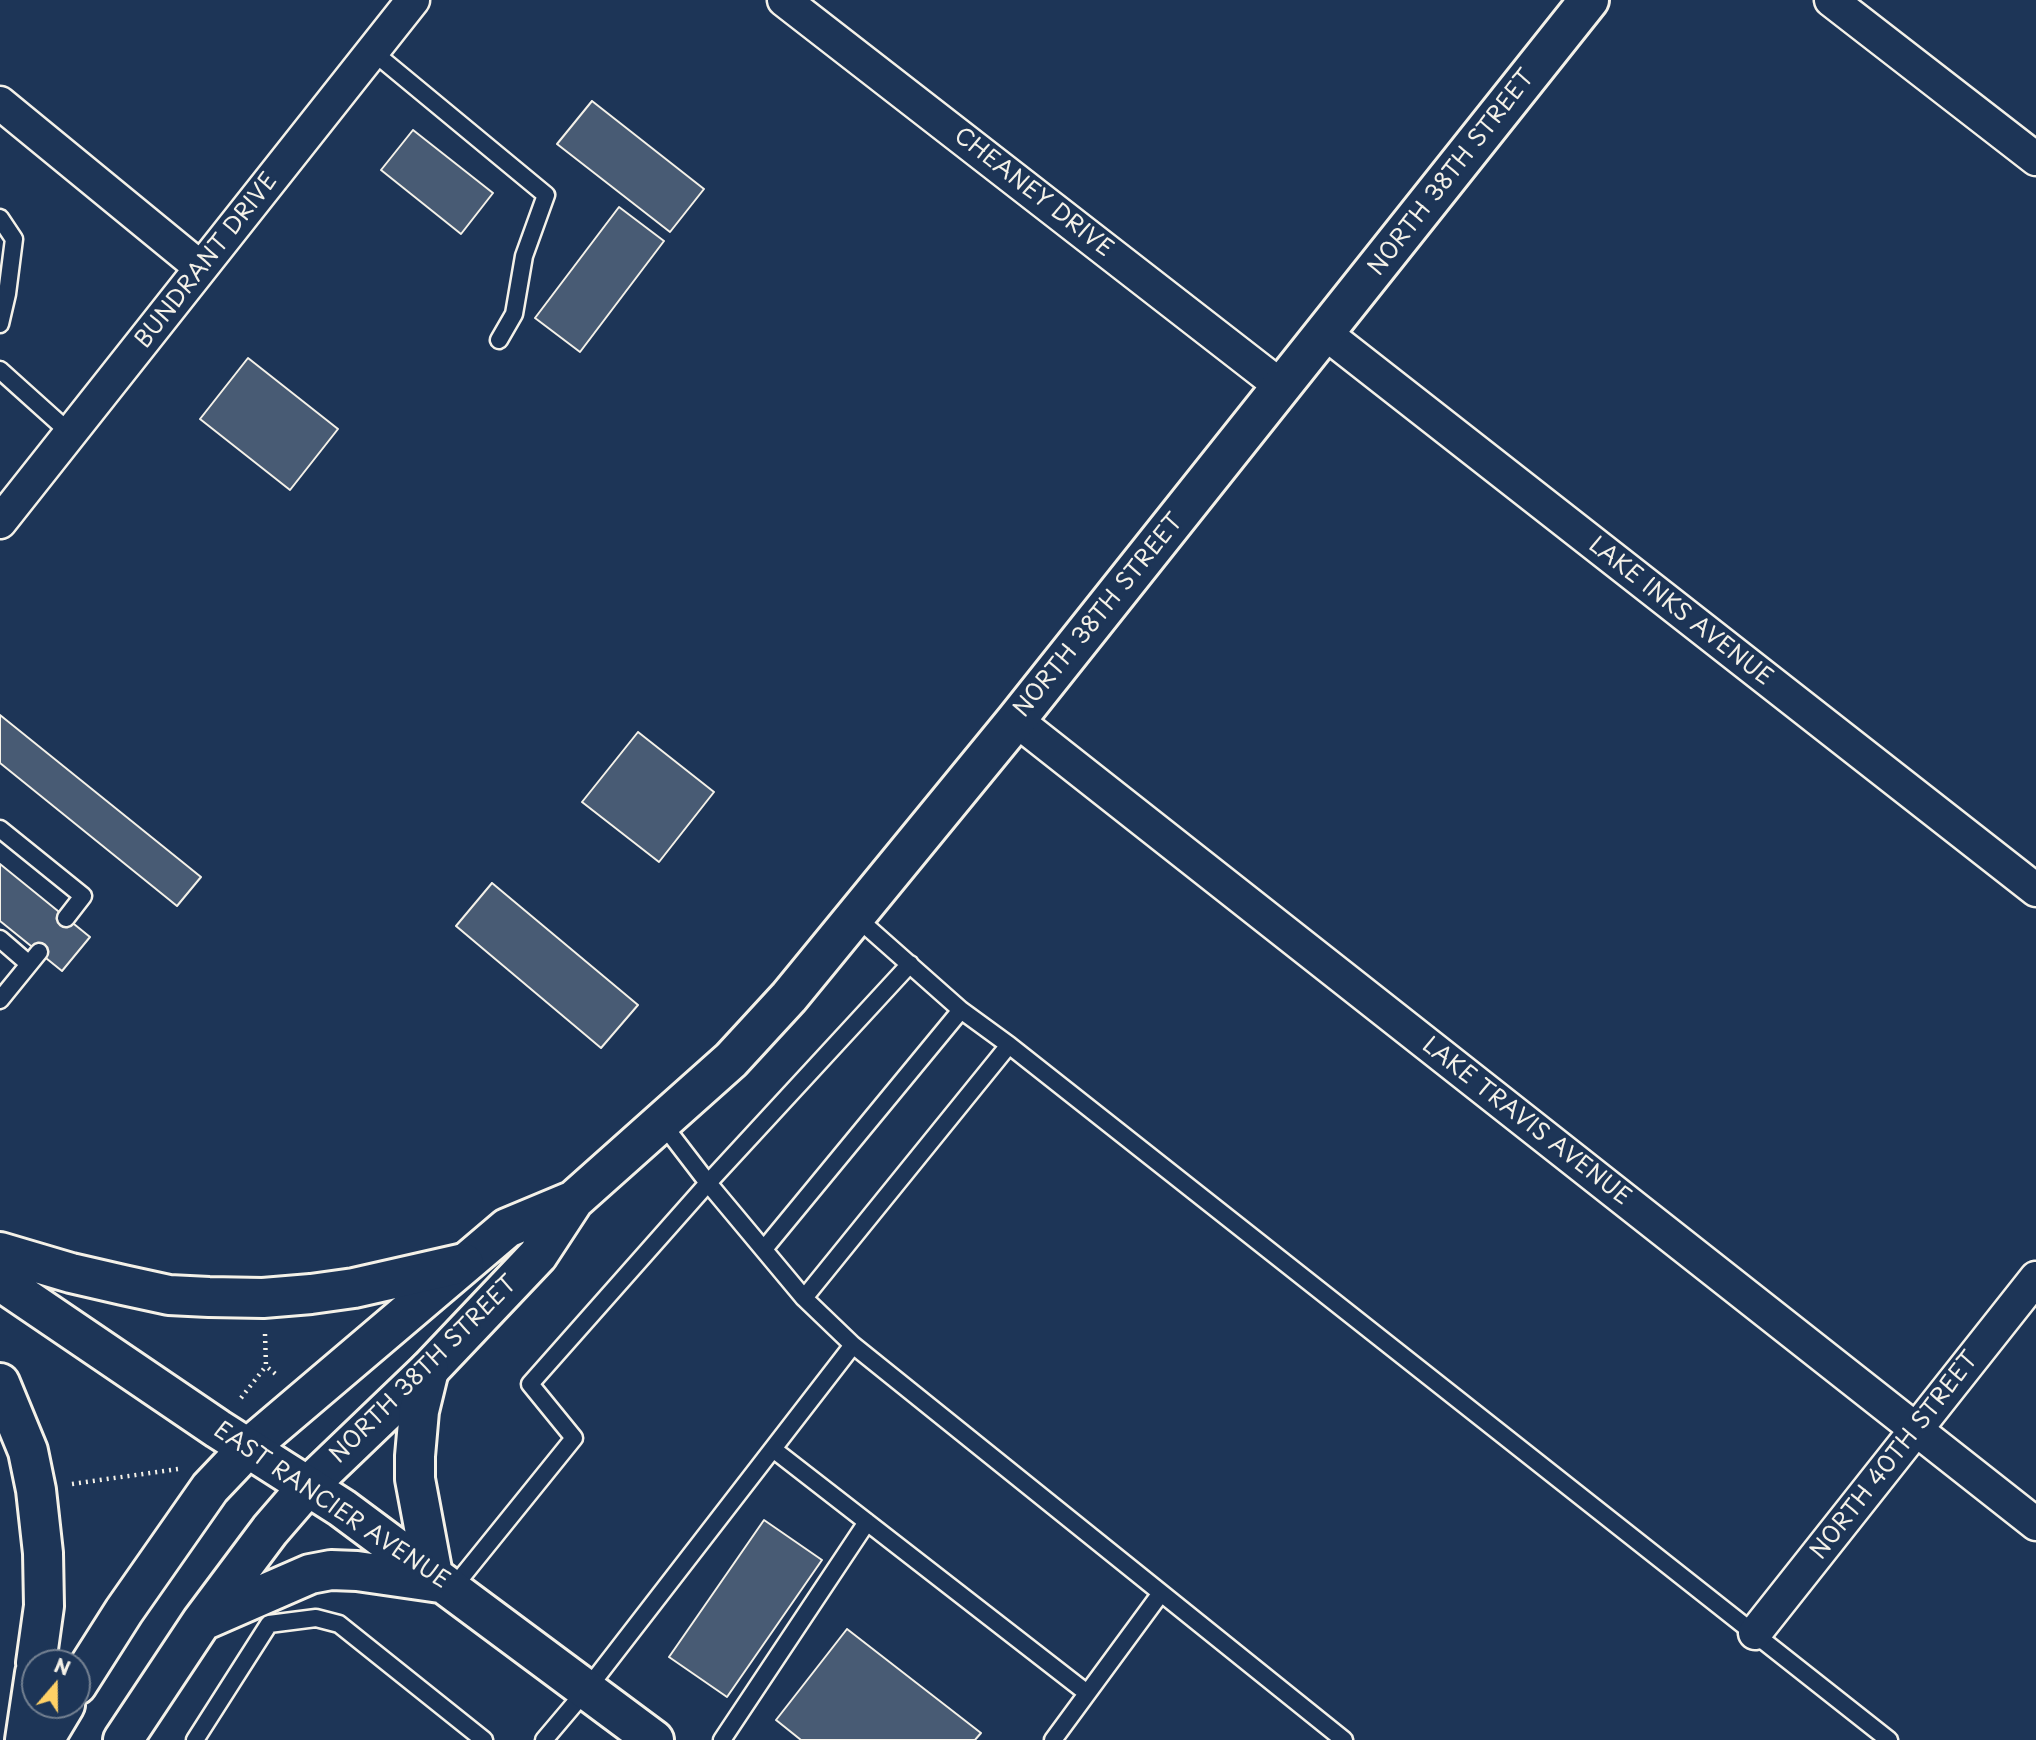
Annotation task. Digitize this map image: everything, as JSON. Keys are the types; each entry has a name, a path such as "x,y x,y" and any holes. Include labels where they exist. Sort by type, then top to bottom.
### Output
{"main road":[{"name":"NORTH 38TH STREET","path":"123,1740 202,1622 270,1530 309,1486 429,1370 538,1255 574,1200 732,1060 789,997 1016,720 1325,334 1577,4"},
{"name":"NORTH 38TH STREET","path":"91,1663 209,1488 248,1448 507,1228 574,1200"},
{"path":"0,1252 169,1295 209,1297 264,1298 311,1294 464,1263"},
{"name":"EAST RANCIER AVENUE","path":"0,1281 309,1486 587,1688 654,1740"},
{"path":"202,1622 310,1574 331,1570 444,1583 415,1479 419,1411 429,1370"},
{"path":"0,1383 28,1451 36,1490 43,1553 44,1606 38,1649"},
{"path":"25,1740 28,1719"},
{"path":"44,1740 57,1719"}],"street":[{"name":"BUNDRANT DRIVE","path":"0,522 413,0"},
{"name":"CHEANEY DRIVE","path":"784,0 1282,387"},
{"path":"1831,0 2036,159"},
{"path":"0,103 201,268"},
{"name":"LAKE INKS AVENUE","path":"1325,334 2036,890"},
{"name":"LAKE TRAVIS AVENUE","path":"1016,720 2036,1524"},
{"name":"NORTH 40TH STREET","path":"1755,1633 2036,1278"}],"lane":[{"path":"372,51 546,195 524,256 514,314 499,340"},
{"path":"0,218 14,239 0,324"},
{"path":"0,370 70,433"},
{"path":"0,829 83,896 66,918"},
{"path":"856,917 961,1010 1009,1045 1889,1740"},
{"path":"0,939 34,958 0,1000"},
{"path":"444,1583 574,1438 530,1384 708,1183 911,964"},
{"path":"764,1249 961,1010"},
{"path":"804,1298 1009,1045"},
{"path":"662,1123 804,1298 853,1345 1344,1740"},
{"path":"544,1740 853,1345"},
{"path":"773,1449 1087,1693"},
{"path":"722,1740 867,1522"},
{"path":"1053,1740 1161,1593"},
{"path":"195,1740 269,1624 316,1618 340,1625 484,1740"}],"path":[{"path":"36,1490 178,1469"}],"building":[{"path":"592,101 704,189 670,232 557,144"},
{"path":"413,130 493,193 461,234 381,170"},
{"path":"619,207 664,241 580,352 535,318"},
{"path":"248,358 338,429 290,490 200,419"},
{"path":"0,715 201,877 177,906 0,763"},
{"path":"638,732 714,792 659,862 582,802"},
{"path":"0,864 90,937 62,971 0,921"},
{"path":"492,883 638,1005 601,1048 456,926"},
{"path":"764,1520 822,1560 727,1697 669,1657"},
{"path":"847,1629 981,1733 975,1740 801,1740 776,1720"}]}
